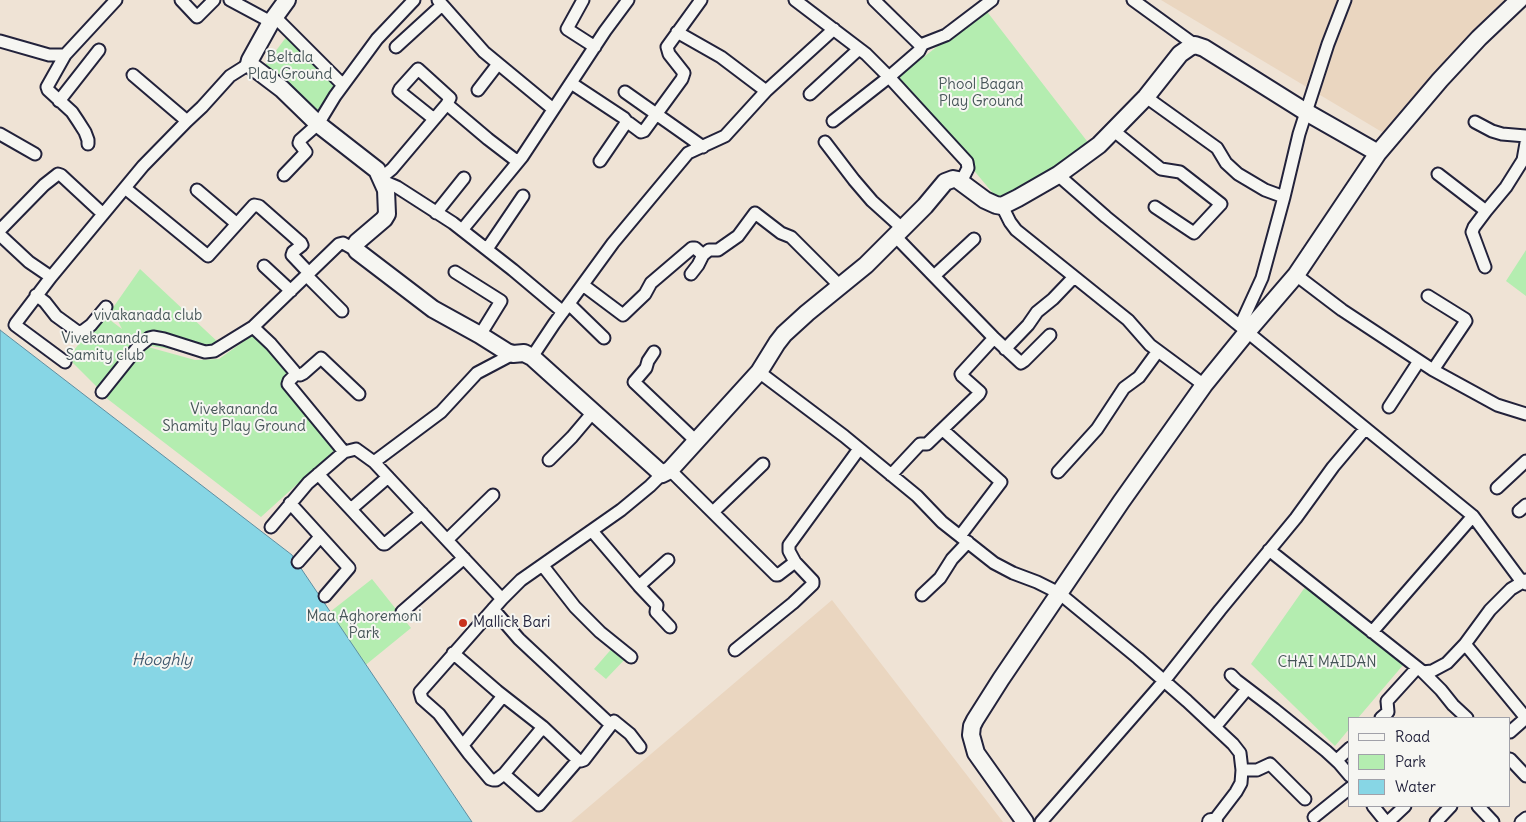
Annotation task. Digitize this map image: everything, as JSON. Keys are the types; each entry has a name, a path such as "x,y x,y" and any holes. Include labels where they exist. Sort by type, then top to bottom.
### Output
{"street":[{"path":"88,144 88,140 72,112 47,87 65,55 116,0"},
{"path":"181,0 196,17 214,0"},
{"path":"65,362 15,325 16,323 51,277 143,166 230,76 249,64 273,19 287,0"},
{"path":"284,175 306,152 299,143 300,140 318,124 377,39 414,0"},
{"path":"583,0 566,29 595,47"},
{"path":"462,230 518,162 628,0"},
{"path":"571,83 642,132 684,76 684,73 667,50 667,47 701,0"},
{"path":"795,0 860,49 889,77 968,163 968,168 961,182"},
{"path":"874,0 921,47"},
{"path":"833,121 889,77 919,51 923,44 946,35 992,0"},
{"path":"1133,0 1195,45 1204,48 1306,112 1378,153"},
{"path":"1243,329 1262,278 1299,134 1328,44 1345,0"},
{"path":"1025,822 976,753 972,741 972,726 1001,679 1121,502 1243,329 1296,275 1378,153 1440,80 1479,38 1519,0"},
{"path":"235,1 273,19 343,86"},
{"path":"396,47 440,2 484,52 554,109"},
{"path":"532,357 614,243 688,153 725,136 766,91 834,29"},
{"path":"677,32 721,57 766,91"},
{"path":"0,41 49,56 65,55"},
{"path":"543,728 504,774 496,780 490,779 439,714 420,695 422,689 453,653 521,580 592,531 666,472 759,372 784,334 866,265 948,180 953,179 961,182 990,202 1002,206 1018,198 1058,175 1099,146 1146,97 1180,54 1195,45"},
{"path":"810,94 860,49"},
{"path":"59,101 99,50"},
{"path":"249,64 282,89 318,124 377,170 387,195 388,211 386,216 357,242 355,246 356,251"},
{"path":"478,90 498,64"},
{"path":"382,180 447,104 450,98 419,69 399,91 434,119"},
{"path":"133,75 187,121"},
{"path":"625,92 703,147"},
{"path":"1146,97 1217,148 1226,163 1238,174 1265,190 1284,197"},
{"path":"447,104 518,162"},
{"path":"600,161 627,122"},
{"path":"1475,122 1502,134 1526,136"},
{"path":"1114,131 1161,169 1180,172 1221,204 1194,233 1155,207"},
{"path":"0,134 35,154"},
{"path":"825,142 934,276 1019,362 1022,363 1050,335"},
{"path":"1485,267 1472,232 1506,187 1523,160 1526,143"},
{"path":"0,230 36,192 58,174 103,214"},
{"path":"1438,174 1486,211"},
{"path":"1058,175 1106,218 1473,516 1519,578 1525,582 1512,589 1490,610 1465,644 1446,663 1432,671 1420,670 1387,701 1388,712 1382,717"},
{"path":"436,213 464,178"},
{"path":"382,180 405,192 462,230 604,338"},
{"path":"125,188 206,256 210,255 254,205 258,206 301,243 302,245 292,255 342,311"},
{"path":"197,190 237,224"},
{"path":"487,249 523,196"},
{"path":"1002,206 1016,230 1128,320 1150,345 1204,385"},
{"path":"691,274 698,265 702,255 709,250 718,250 734,240 753,214 756,213 781,233 791,238 840,286"},
{"path":"0,235 29,262 51,277"},
{"path":"934,276 974,239"},
{"path":"102,392 138,347 149,338 164,339 197,350 211,352 253,327 339,244 343,243 433,308 513,354"},
{"path":"583,285 623,315 643,296 651,283 692,248 702,255"},
{"path":"264,266 291,291"},
{"path":"455,272 500,301 480,335"},
{"path":"1296,275 1342,310 1433,370 1497,405 1526,414"},
{"path":"1005,349 1028,325 1037,312 1053,299 1074,277"},
{"path":"36,296 45,302 56,316 78,332 84,331 91,325 106,307"},
{"path":"1428,296 1466,321 1433,370"},
{"path":"253,327 275,348 295,374 300,375 304,373 321,358 359,394"},
{"path":"890,475 920,444 928,444 980,393 961,374 994,338"},
{"path":"1058,472 1097,429 1124,388 1139,377 1158,351"},
{"path":"654,352 646,368 634,382 696,441"},
{"path":"374,462 441,412 477,373 513,354 524,353 532,357 713,512 776,576 795,562"},
{"path":"1389,407 1419,361"},
{"path":"759,372 917,496 942,522 994,563 1059,593 1164,681 1238,751 1242,779 1239,787 1213,822"},
{"path":"295,374 288,384 344,452"},
{"path":"549,460 594,411"},
{"path":"1041,822 1164,681 1296,518 1332,467 1365,429"},
{"path":"922,596 940,578 1001,482 943,430"},
{"path":"270,527 308,483 344,452 356,449 374,462 502,599"},
{"path":"735,650 793,603 813,584 812,580 795,562 789,551 790,545 859,449"},
{"path":"1497,488 1526,461"},
{"path":"713,512 763,464"},
{"path":"318,474 384,545 422,513"},
{"path":"351,509 388,477"},
{"path":"447,540 493,495"},
{"path":"290,504 349,569 325,596"},
{"path":"1372,632 1473,516"},
{"path":"592,531 657,606 656,612 670,627"},
{"path":"298,562 320,537"},
{"path":"1269,550 1420,670 1441,690 1452,705 1466,717"},
{"path":"402,612 464,558"},
{"path":"639,586 668,560"},
{"path":"543,566 575,607 600,632 631,657"},
{"path":"493,609 519,639 610,724"},
{"path":"1465,644 1526,718 1511,731"},
{"path":"453,653 543,728 578,760 584,760 614,721 630,734 640,748"},
{"path":"1231,675 1336,760 1348,774"},
{"path":"1214,728 1247,689"},
{"path":"463,745 503,696"},
{"path":"1336,760 1348,750"},
{"path":"504,774 539,804 578,760"},
{"path":"1511,760 1524,769"},
{"path":"1242,770 1257,770 1270,764 1305,799"},
{"path":"1314,817 1348,790"},
{"path":"1375,807 1387,822 1403,807"},
{"path":"1436,822 1450,807"},
{"path":"1479,807 1493,822"},
{"path":"1521,822 1526,818"}],"shaded area":[{"path":"1161,0 1526,0 1526,7 1387,135"},
{"path":"832,600 1003,822 571,822"}],"green space":[{"name":"Phool Bagan Play Ground","path":"985,9 1090,145 1001,203 897,78"},
{"name":"Beltala Play Ground","path":"287,36 337,84 315,117 263,68"},
{"path":"1526,250 1526,296 1506,281"},
{"name":"vivakanada club","path":"140,269 220,344 190,352 137,344 99,389 68,358 102,314 122,329 112,309"},
{"name":"Vivekananda Shamity Play Ground","path":"254,334 290,376 284,383 337,448 261,517 105,397 148,347 195,360 219,359"},
{"name":"Maa Aghoremoni Park","path":"372,579 411,628 357,672 321,619"},
{"name":"CHAI MAIDAN","path":"1310,580 1409,658 1359,717 1348,717 1348,730 1335,746 1251,664"},
{"path":"614,646 628,656 606,679 594,669"}],"water":[{"name":"Hooghly","path":"0,330 292,555 472,822 0,822"}],"place":[{"name":"Mallick Bari","path":"463,623"}],"park label":[{"name":"Vivekananda Samity club","path":"105,348"}]}
